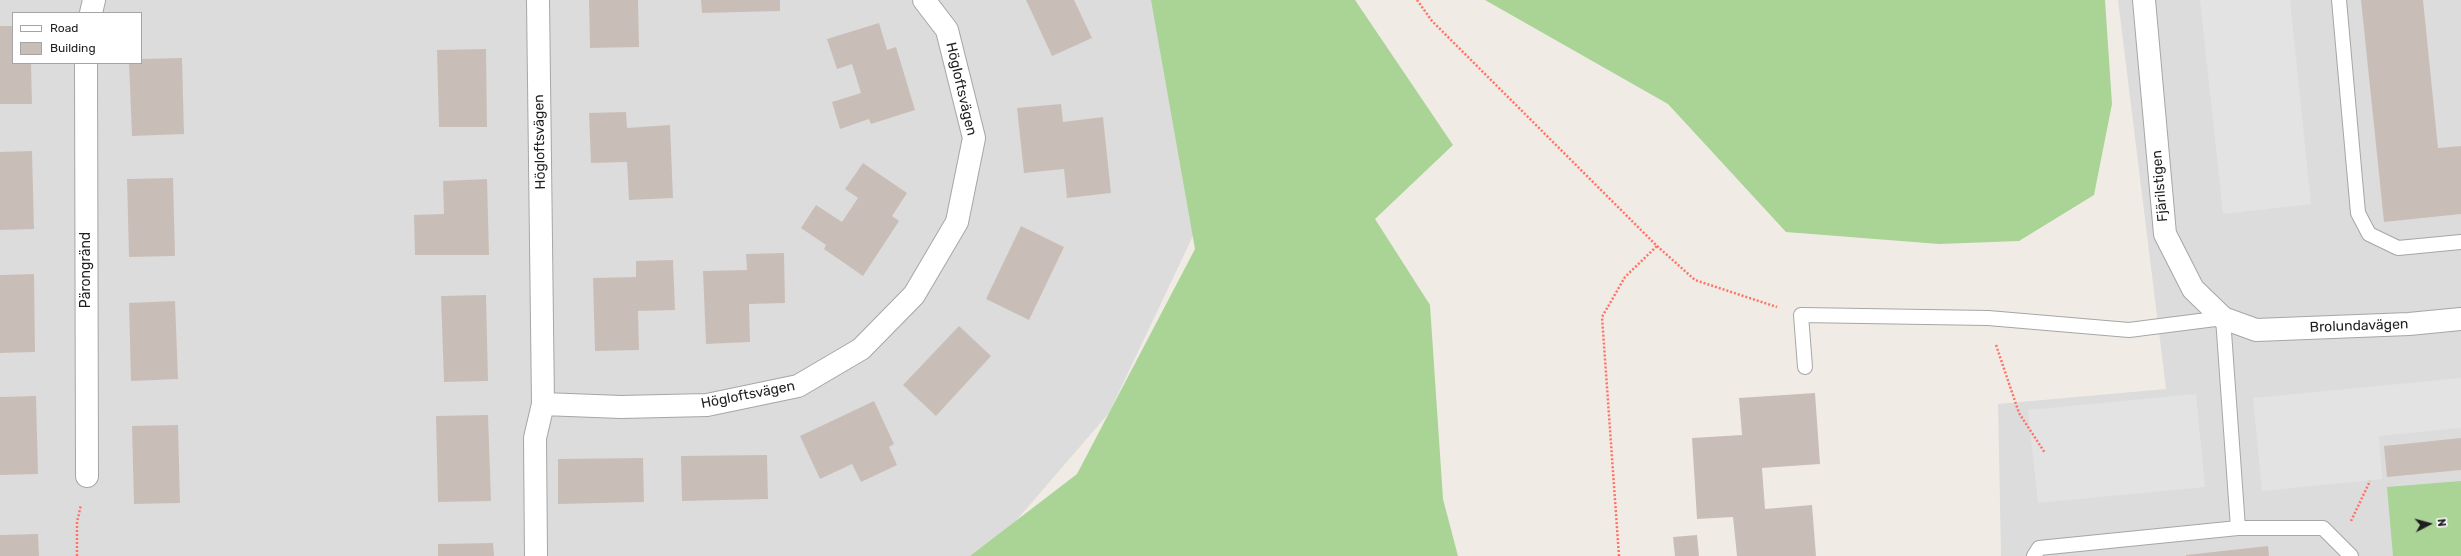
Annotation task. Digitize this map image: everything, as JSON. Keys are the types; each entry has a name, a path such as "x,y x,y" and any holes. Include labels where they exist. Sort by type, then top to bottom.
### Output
{"street":[{"path":"91,12 94,0"},
{"name":"Högloftsvägen","path":"536,556 535,438 543,404 538,0"},
{"name":"Högloftsvägen","path":"543,404 621,407 707,405 798,386 861,349 914,295 957,222 974,138 947,30 924,0"},
{"name":"Fjärilstigen","path":"2144,0 2164,234 2193,289 2223,318 2256,330"},
{"name":"Pärongränd","path":"86,64 87,476"},
{"name":"Brolundavägen","path":"2256,330 2409,324 2461,319"}],"lane":[{"path":"2339,0 2358,213 2369,234 2398,248 2461,242"},
{"path":"1805,367 1801,315 1988,318 2129,330 2223,318 2238,528"},
{"path":"2034,556 2040,548 2238,528 2324,528 2351,556"}],"path":[{"path":"1417,0 1432,21 1656,246 1695,280 1801,315"},
{"path":"1619,556 1602,317 1625,277 1656,246"},
{"path":"1988,318 2019,413 2044,453"},
{"path":"77,556 77,522 87,476"},
{"path":"2340,546 2370,480"}],"shaded area":[{"path":"0,0 1160,0 1200,221 1109,413 996,544 975,556 0,556"},
{"path":"2118,0 2461,0 2461,556 2001,556 1998,404 2166,389"},
{"path":"2200,0 2290,0 2311,204 2223,214"},
{"path":"2461,378 2461,428 2379,436 2382,479 2262,491 2253,398"},
{"path":"2196,394 2205,487 2038,503 2028,410"}],"green space":[{"path":"1151,0 1355,0 1453,145 1375,219 1430,305 1443,499 1458,556 970,556 1077,474 1195,249"},
{"path":"1485,0 2105,0 2112,104 2094,195 2019,241 1939,244 1786,232 1668,104"},
{"path":"2461,481 2461,556 2393,556 2387,487"}],"building":[{"path":"589,0 638,0 639,47 590,48"},
{"path":"701,0 780,0 780,11 702,13"},
{"path":"1026,0 1074,0 1092,38 1052,56"},
{"path":"2361,0 2423,0 2438,148 2461,146 2461,214 2384,222"},
{"path":"879,23 887,50 896,47 915,110 871,124 869,119 840,129 832,102 861,93 852,64 837,69 827,39"},
{"path":"0,26 12,26 12,64 31,64 32,104 0,104"},
{"path":"486,49 487,127 439,127 437,50"},
{"path":"182,58 184,134 132,136 129,64 142,64 142,59"},
{"path":"1061,104 1063,122 1103,117 1111,193 1067,198 1064,169 1024,173 1017,108"},
{"path":"626,112 627,128 670,125 673,198 629,200 627,162 591,163 589,113"},
{"path":"32,151 34,229 0,230 0,152"},
{"path":"863,163 907,193 892,216 899,221 863,276 824,249 826,245 801,228 816,205 842,222 858,198 845,189"},
{"path":"173,178 175,256 129,257 127,179"},
{"path":"487,179 489,255 415,255 414,215 444,214 443,181"},
{"path":"1021,226 1064,247 1029,320 986,299"},
{"path":"784,253 785,303 749,304 750,342 706,344 703,271 747,270 746,254"},
{"path":"673,260 675,310 638,311 639,350 595,351 593,278 636,277 636,261"},
{"path":"34,274 35,352 0,353 0,275"},
{"path":"486,295 488,381 444,382 441,296"},
{"path":"175,301 178,379 131,381 129,303"},
{"path":"959,326 991,356 936,416 903,385"},
{"path":"1815,393 1820,464 1762,468 1765,509 1812,505 1816,556 1737,556 1733,517 1697,519 1692,438 1742,435 1739,398"},
{"path":"36,396 38,474 0,475 0,397"},
{"path":"874,401 894,444 889,447 897,465 861,482 852,464 820,479 800,436"},
{"path":"488,415 491,501 438,502 436,416"},
{"path":"178,425 180,503 134,504 132,426"},
{"path":"2461,438 2461,470 2387,477 2384,446"},
{"path":"767,455 768,499 682,501 681,456"},
{"path":"643,458 644,502 558,504 558,459"},
{"path":"38,534 39,556 0,556 0,535"},
{"path":"1697,535 1699,556 1675,556 1673,537"},
{"path":"493,543 494,556 438,556 438,544"},
{"path":"2268,546 2269,556 2186,556 2186,555"}]}
